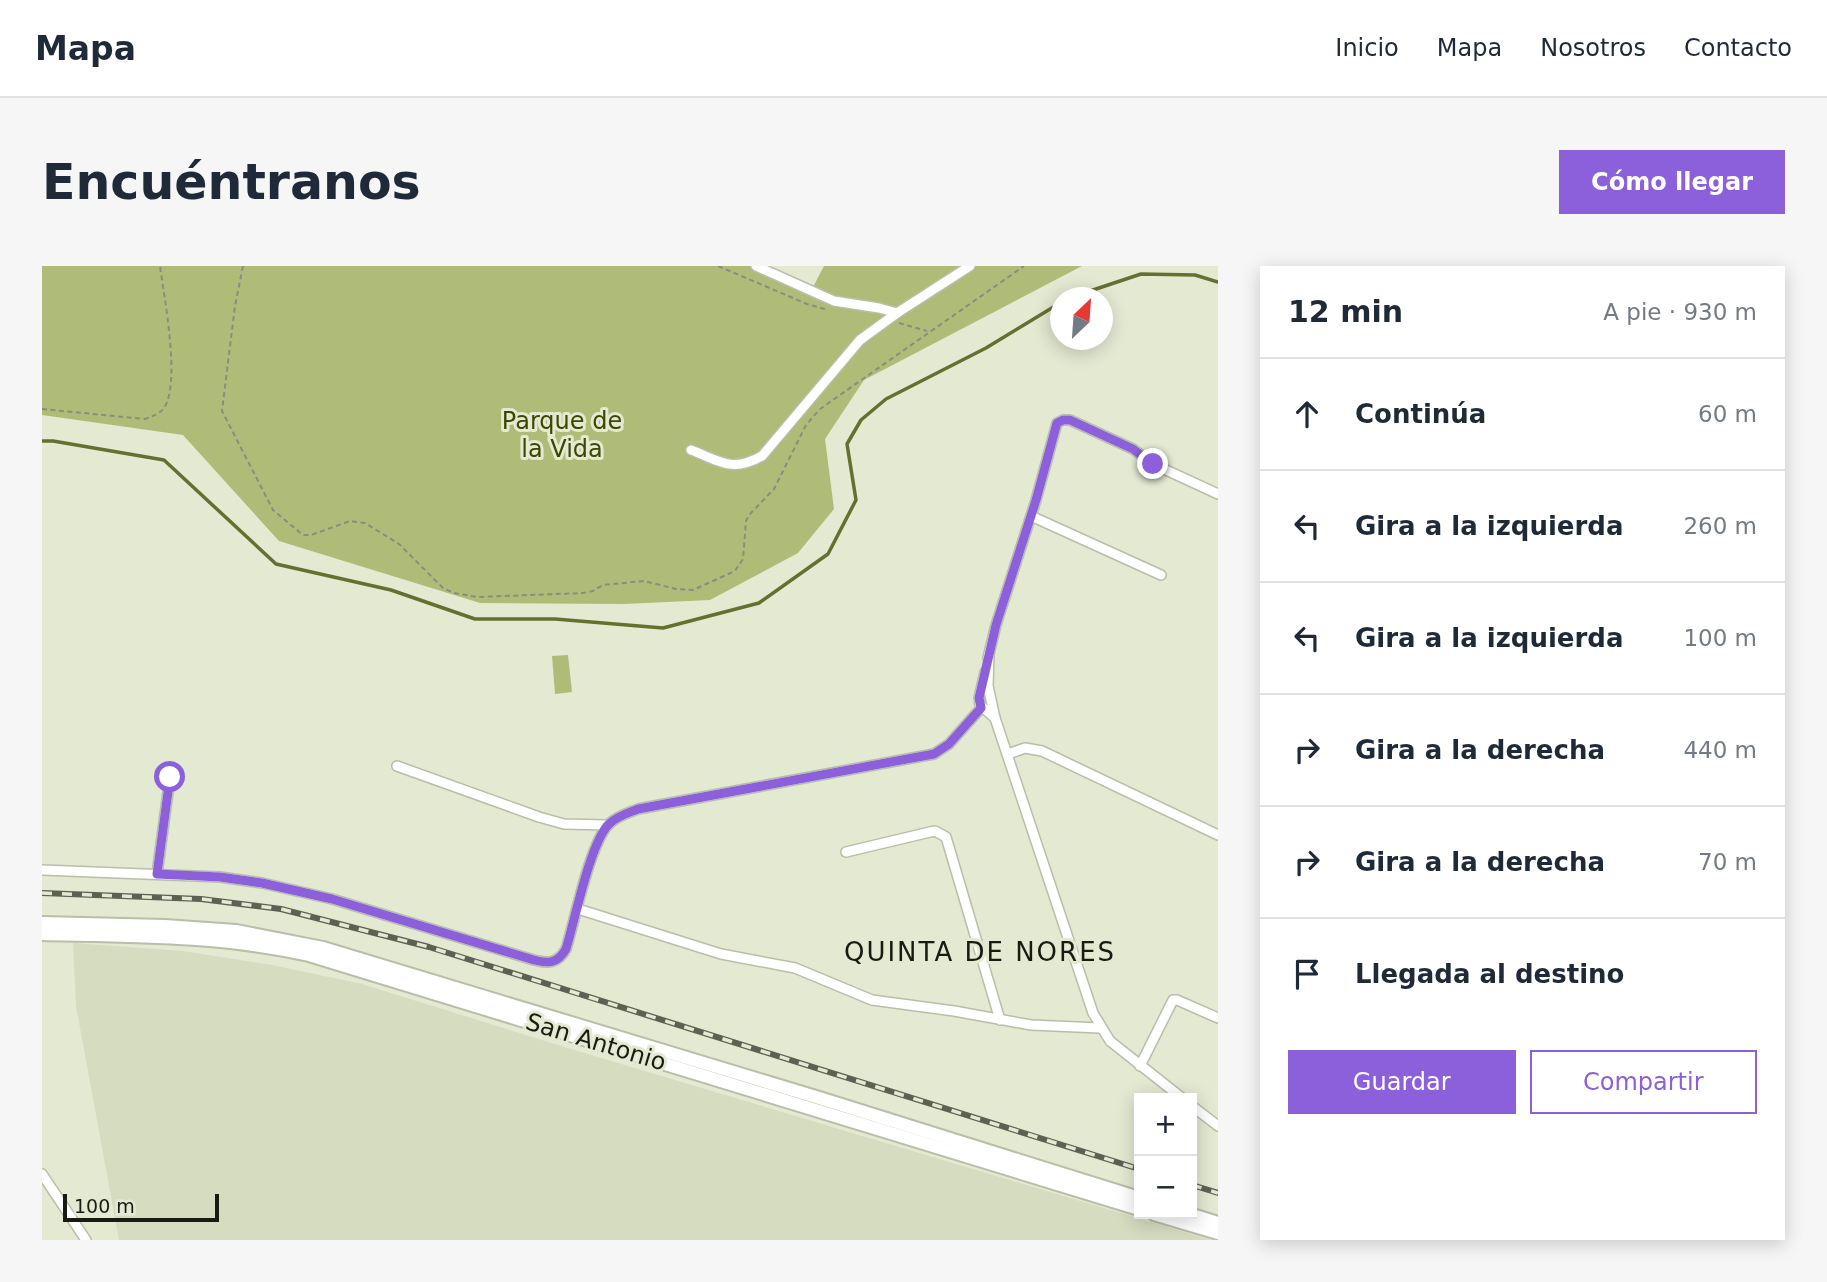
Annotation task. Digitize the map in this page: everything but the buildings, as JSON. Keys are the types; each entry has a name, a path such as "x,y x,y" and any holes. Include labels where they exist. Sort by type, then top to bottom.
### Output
{"main road":[{"name":"San Antonio","path":"42,923 236,931 323,948 803,1093 1134,1197"},
{"name":"San Antonio","path":"42,934 244,942 309,955 1134,1207"},
{"path":"1197,1216 1218,1223"},
{"path":"1171,1219 1218,1233"}],"street":[{"path":"756,266 775,270 834,301 897,313"},
{"path":"691,450 735,466 762,456 860,340 970,266"},
{"path":"995,718 981,708 979,698 996,625 1031,516 1054,428 1063,420 1070,420 1133,449 1153,464 1218,494"},
{"path":"1031,516 1161,575"},
{"path":"989,654 988,686 995,718 1087,999 1100,1028 1110,1041 1175,1093"},
{"path":"42,870 220,877 262,883 332,899 551,963 562,956 595,848 608,825 616,819 638,809 934,754 949,744 981,708"},
{"path":"1008,754 1025,748 1042,751 1218,835"},
{"path":"397,766 564,824 608,825"},
{"path":"157,874 170,777"},
{"path":"845,852 935,831 946,837 1000,1020"},
{"path":"578,909 721,954 788,965 872,1000 1031,1025 1100,1028"},
{"path":"42,923 42,943"},
{"path":"1140,1066 1173,1000 1218,1018"},
{"path":"1197,1110 1218,1126"},
{"path":"42,1174 86,1240"}],"path":[{"path":"42,409 145,419 158,415 165,407 172,373 160,266"},
{"path":"243,266 235,306 222,411 273,510 303,535 311,535 350,521 365,523 399,544 443,588 477,597 583,593 603,585 645,581 676,589 693,590 735,571 743,558 746,521 749,515 774,489 806,425 820,409 1024,266"}],"shaded area":[{"path":"73,943 183,951 272,965 362,984 1134,1219 1211,1240 119,1240 76,1006"}],"green space":[{"name":"Parque de la Vida","path":"42,266 756,266 811,291 824,266 1082,266 864,380 825,439 834,509 798,553 710,600 624,604 480,603 279,541 183,435 42,415"},
{"path":"568,655 572,692 555,694 552,656"}],"waterway":[{"path":"1102,287 1141,274 1195,275 1218,282"},
{"path":"42,441 164,460 276,564 391,590 475,619 555,619 663,628 759,603 828,554 856,500 847,444 861,420 886,399 986,348 1050,309"}],"railway":[{"path":"42,893 201,899 281,909 429,947 1134,1167"},
{"path":"1197,1187 1218,1193"}],"district":[{"name":"QUINTA DE NORES","path":"980,952"}],"route":[{"path":"170,777 157,874 220,877 262,883 332,899 551,963 562,956 566,949 595,848 608,825 616,819 638,809 934,754 949,744 981,708 979,698 996,625 1036,500 1057,423 1070,420 1133,449 1153,464"}]}
